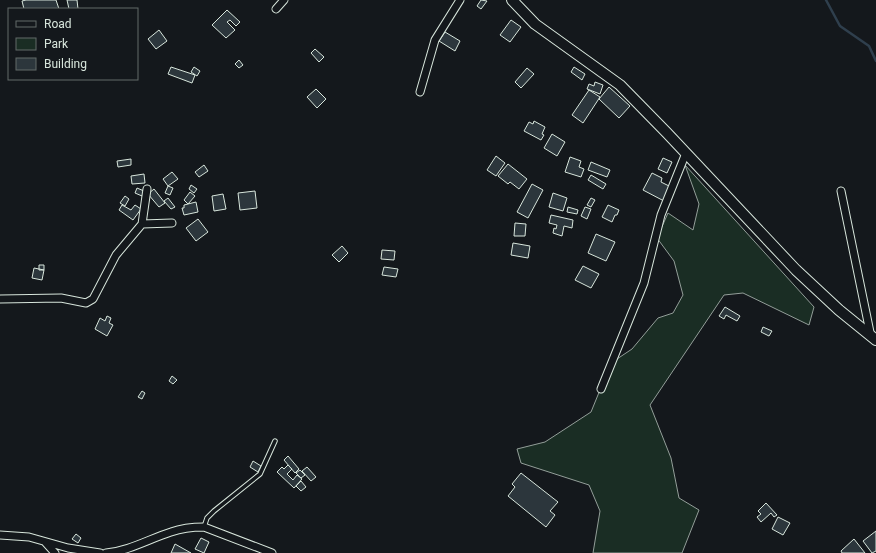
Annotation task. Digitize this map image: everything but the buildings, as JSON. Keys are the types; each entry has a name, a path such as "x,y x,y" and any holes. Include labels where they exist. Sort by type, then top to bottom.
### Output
{"street":[{"path":"276,9 284,0"},
{"path":"420,92 435,40 460,0"},
{"path":"512,0 535,24 620,85 796,270 839,310 874,338"},
{"path":"601,389 644,283 661,215 686,153"},
{"path":"0,299 61,298 86,303 93,299 116,255 142,224 147,188"},
{"path":"841,191 874,338"},
{"path":"142,224 172,222"},
{"path":"106,553 128,548 170,532 193,527 204,527 272,553"},
{"path":"0,535 29,537 68,548 100,553"},
{"path":"44,542 55,553"}],"lane":[{"path":"204,527 207,518 214,511 260,474 274,441"}],"green space":[{"path":"685,165 814,307 809,325 743,293 724,295 650,405 671,458 679,498 699,510 682,553 593,553 600,511 589,485 521,463 517,449 545,442 591,412 611,363 632,349 658,318 673,313 683,295 674,261 657,238 668,213 693,230 699,204"}],"waterway":[{"path":"826,0 840,26 869,46 876,61"}]}
